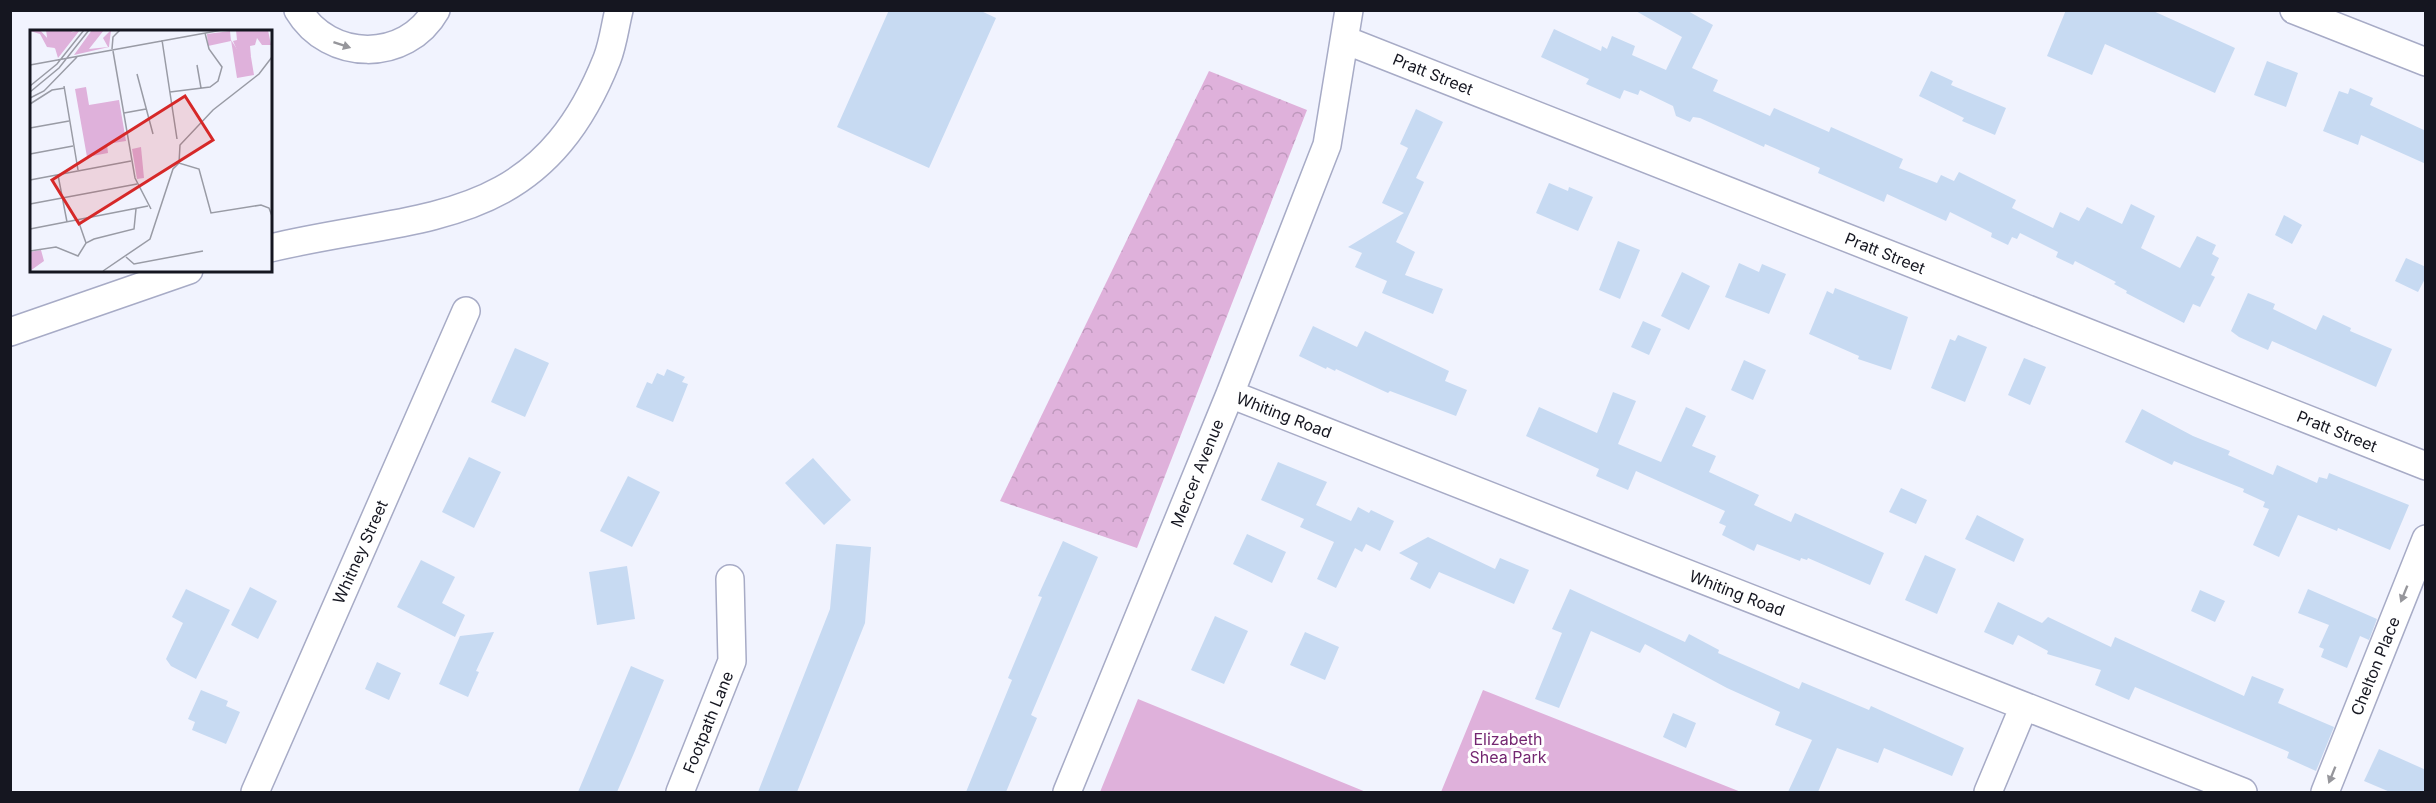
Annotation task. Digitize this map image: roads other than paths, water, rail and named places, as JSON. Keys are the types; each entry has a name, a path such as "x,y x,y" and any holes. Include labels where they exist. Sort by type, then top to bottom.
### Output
{"street":[{"path":"298,10 304,22 323,37 345,47 372,51 393,46 414,36 436,10"},
{"path":"272,248 393,226 466,208 519,181 546,158 568,132 587,101 608,58 619,10"},
{"name":"Mercer Avenue","path":"1067,792 1230,393 1327,145 1349,10"},
{"path":"2294,10 2423,54"},
{"name":"Pratt Street","path":"1345,40 2426,466"},
{"path":"10,332 183,272"},
{"name":"Whitney Street","path":"255,792 466,311"},
{"name":"Whiting Road","path":"1230,393 2243,792"},
{"name":"Chelton Place","path":"2325,792 2426,539"},
{"name":"Footpath Lane","path":"680,792 732,661 730,579"},
{"path":"1988,792 2024,706"}],"park label":[{"name":"Elizabeth Shea Park","path":"1508,748"}]}
